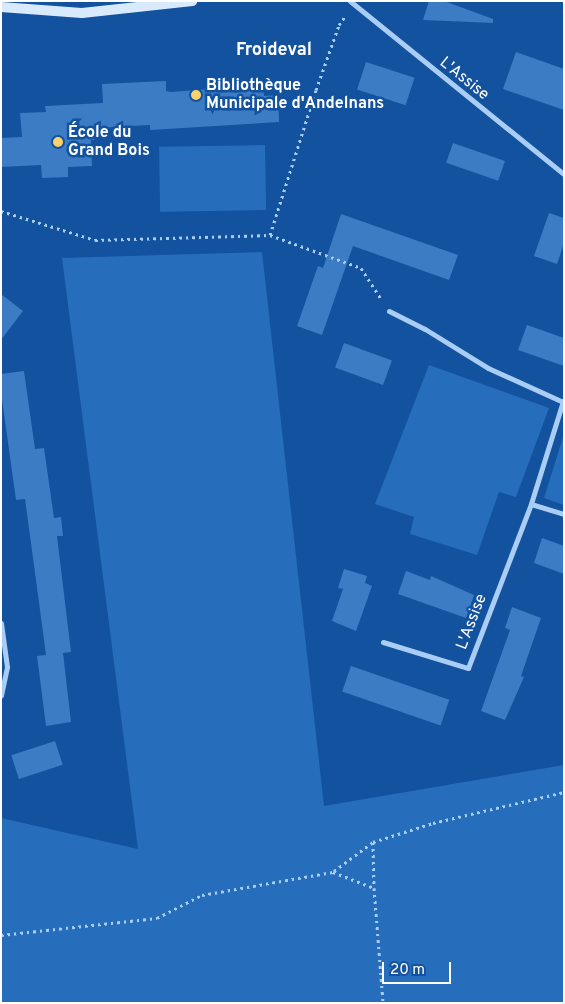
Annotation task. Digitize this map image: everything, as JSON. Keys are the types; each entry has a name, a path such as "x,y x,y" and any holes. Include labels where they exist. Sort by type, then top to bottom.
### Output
{"street":[{"path":"1,7 82,13 192,1"},
{"name":"L'Assise","path":"352,3 564,174"},
{"path":"389,311 425,329 488,368 563,401 531,504 564,514"},
{"name":"L'Assise","path":"383,642 468,668 531,504"},
{"path":"1,623 8,667 1,695"}],"path":[{"path":"270,235 336,34 352,3"},
{"path":"1,211 95,240 270,235 362,268 389,311"},
{"path":"1,935 157,918 202,895 333,872 373,842 433,823 564,792"},
{"path":"373,842 374,888 383,1003"},
{"path":"333,872 374,888"}],"shaded area":[{"path":"265,145 266,210 160,212 159,147"},
{"path":"262,252 324,806 564,765 564,1003 1,1003 1,818 138,849 62,258"},
{"path":"429,365 549,408 516,497 499,492 477,555 410,534 414,517 375,504"},
{"path":"564,434 564,505 544,498"}],"building":[{"path":"429,1 444,1 493,19 493,23 423,20"},
{"path":"516,52 564,69 564,110 503,89"},
{"path":"366,62 415,78 406,105 357,90"},
{"path":"166,81 166,91 171,92 263,85 264,96 278,95 279,122 150,130 150,125 95,128 95,140 91,140 92,166 68,167 68,177 42,178 41,165 1,167 1,138 22,137 20,113 46,112 45,106 103,103 102,84"},
{"path":"453,143 505,161 498,181 446,163"},
{"path":"549,213 564,218 564,243 557,264 534,256"},
{"path":"341,214 458,255 449,280 353,246 322,335 297,326 318,266 323,268"},
{"path":"1,294 23,311 1,340"},
{"path":"527,325 564,338 564,366 518,350"},
{"path":"344,343 392,360 383,385 335,367"},
{"path":"24,371 35,449 44,448 54,518 61,517 63,536 57,536 71,652 63,653 71,722 46,726 37,656 46,655 38,595 25,499 16,500 1,392 1,374"},
{"path":"542,538 564,546 564,574 534,563"},
{"path":"344,569 367,576 365,583 372,586 356,631 332,621 343,589 338,588"},
{"path":"406,571 430,580 431,576 474,595 466,618 398,594"},
{"path":"512,607 541,618 521,676 524,677 505,720 481,711 510,630 505,628"},
{"path":"351,666 449,700 441,725 342,692"},
{"path":"55,741 63,765 19,779 11,755"}],"place":[{"name":"Bibliothèque Municipale d'Andelnans","path":"196,95"},
{"name":"École du Grand Bois","path":"58,142"}],"district":[{"name":"Froideval","path":"274,51"}]}
